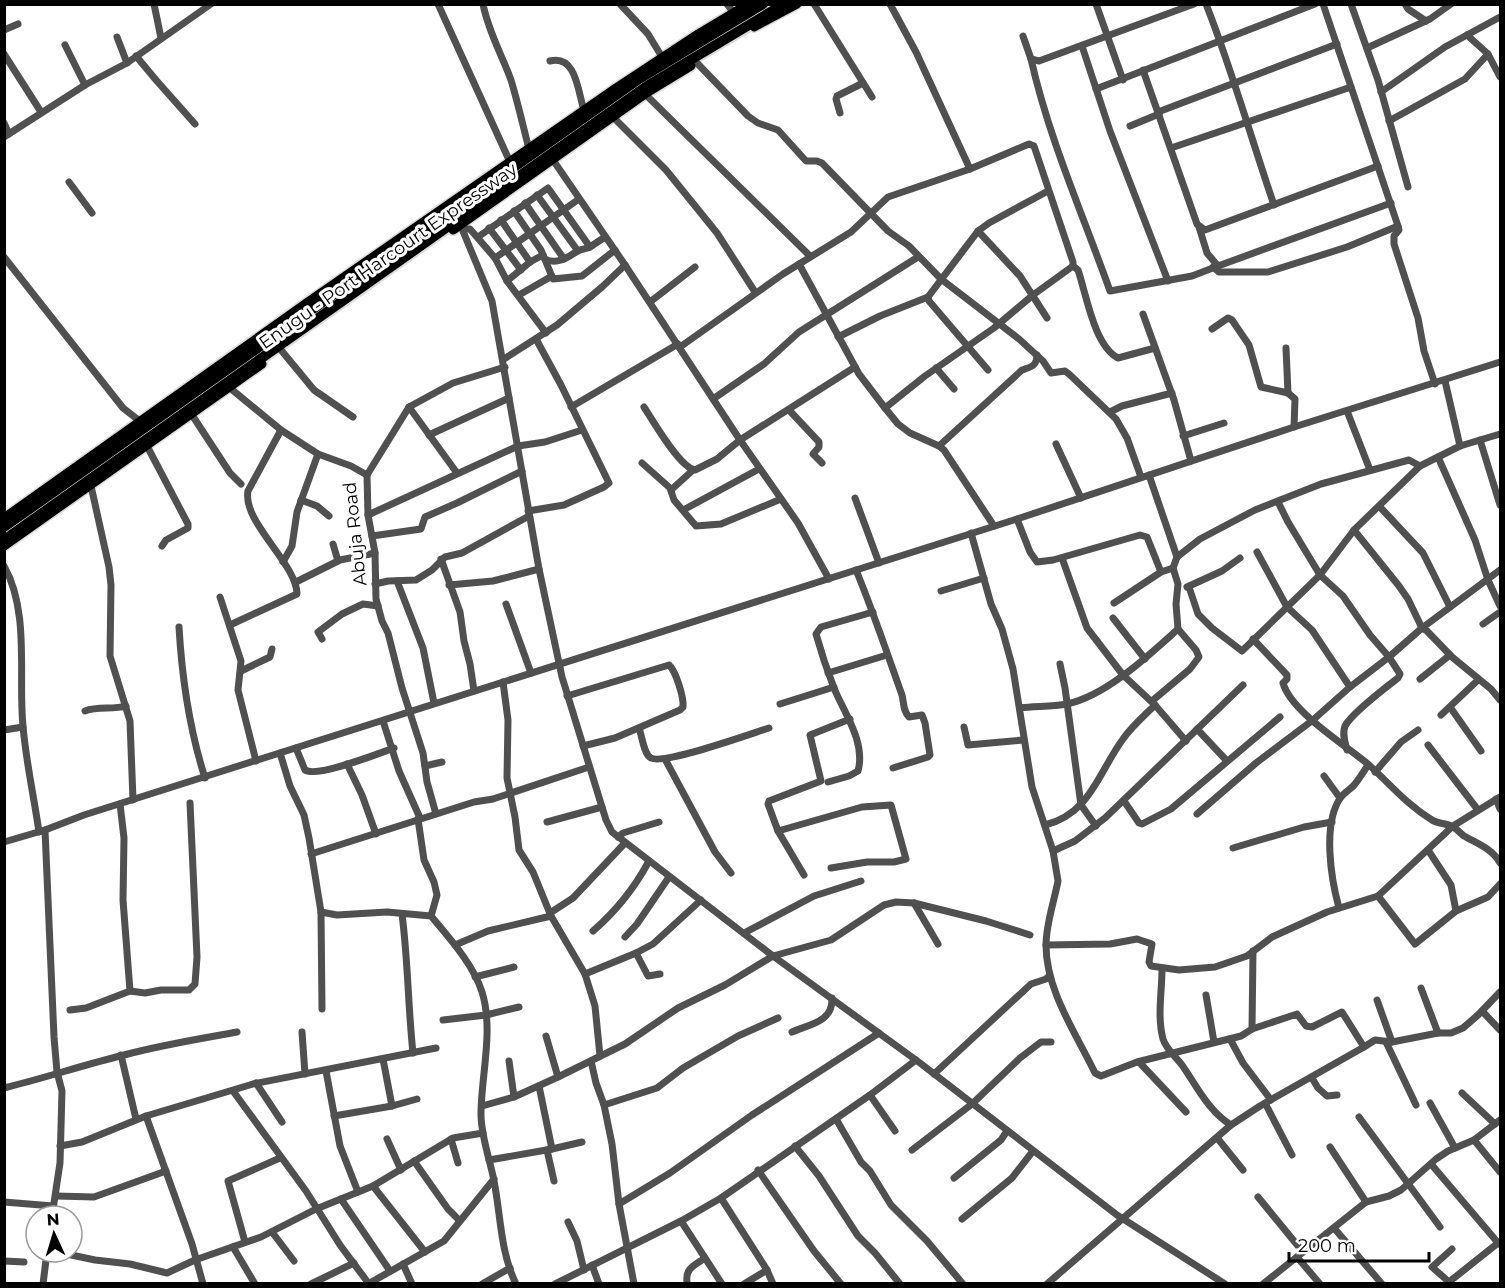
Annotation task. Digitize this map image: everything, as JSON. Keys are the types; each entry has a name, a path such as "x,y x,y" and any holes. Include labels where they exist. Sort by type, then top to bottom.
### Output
{"highway":[{"name":"Enugu - Port Harcourt Expressway","path":"4,527 639,80 763,4"},
{"name":"Enugu - Port Harcourt Expressway","path":"4,540 647,86 784,4"}],"main road":[{"name":"Enugu - Port Harcourt Expressway","path":"4,518 584,110 662,57 748,4"},
{"name":"Enugu - Port Harcourt Expressway","path":"4,546 281,350 462,227 645,94 752,28 797,4"}],"street":[{"path":"154,4 161,38"},
{"path":"438,4 510,162"},
{"path":"483,4 499,54 515,93 529,149"},
{"path":"620,4 648,34 662,57"},
{"path":"727,4 734,13"},
{"path":"814,4 872,97"},
{"path":"890,4 916,52 970,169"},
{"path":"1096,4 1123,80"},
{"path":"1032,60 1039,61 1194,4"},
{"path":"1206,4 1235,83 1246,124 1274,205"},
{"path":"1096,90 1315,4"},
{"path":"1323,4 1398,226 1399,230 1394,236 1394,244 1418,318 1435,384"},
{"path":"1351,4 1381,92 1408,187"},
{"path":"1406,4 1408,9 1426,21"},
{"path":"1367,48 1426,21 1451,4"},
{"path":"4,123 7,135 84,85 127,63 207,6"},
{"path":"1381,92 1445,47 1500,16"},
{"path":"4,30 18,24"},
{"path":"1467,35 1488,54 1500,77"},
{"path":"1023,36 1032,60 1037,86 1110,291 1192,276 1391,203"},
{"path":"117,37 127,63"},
{"path":"1130,126 1337,44"},
{"path":"65,45 84,85"},
{"path":"1082,46 1096,90 1168,281"},
{"path":"4,54 41,112"},
{"path":"1389,121 1465,79 1488,54"},
{"path":"136,56 195,124"},
{"path":"550,61 561,60 567,65 576,78 584,110"},
{"path":"696,62 747,116 758,123 778,130 806,161 822,163 888,231 909,246 941,279 1038,355 1051,373 1065,371 1110,412 1124,431 1145,476 1177,557"},
{"path":"1143,70 1207,252 1219,272 1268,272 1347,247 1398,226"},
{"path":"840,113 837,96 863,83"},
{"path":"1171,148 1351,87"},
{"path":"645,94 810,256"},
{"path":"614,118 666,170 717,233 755,292"},
{"path":"571,408 679,345 755,292 850,232 888,197 970,169 1029,144 1034,146 1073,266 1078,270 1095,325 1104,344 1118,358 1155,348"},
{"path":"553,160 798,524 829,579"},
{"path":"1199,227 1205,230 1378,166"},
{"path":"69,182 92,213"},
{"path":"478,237 549,188 590,247"},
{"path":"838,337 880,316 928,297 978,231 1048,191"},
{"path":"537,195 578,251"},
{"path":"495,258 516,241 579,199"},
{"path":"525,203 564,259"},
{"path":"514,211 544,257 554,279 582,276 615,250"},
{"path":"501,220 530,262"},
{"path":"462,227 470,229 495,258 507,281 546,333"},
{"path":"462,227 492,301 504,359 528,514 567,696 612,832 1122,1218 1225,1284"},
{"path":"489,228 521,270"},
{"path":"978,231 1020,276 1047,318"},
{"path":"544,257 551,262 569,258 605,237"},
{"path":"4,257 123,408 141,423"},
{"path":"507,281 530,262 544,257"},
{"path":"713,399 765,364 799,332 918,257"},
{"path":"800,264 855,367 885,408 898,424 910,433 944,450 994,526"},
{"path":"504,359 546,333 625,265"},
{"path":"885,408 1073,266"},
{"path":"650,302 695,267"},
{"path":"519,295 552,276"},
{"path":"928,297 988,370"},
{"path":"1143,314 1172,393 1191,461"},
{"path":"1212,329 1228,318 1232,320 1249,345 1261,387 1288,393 1294,399 1294,427"},
{"path":"375,584 416,580 432,570 441,559 470,550 528,514 564,504 608,486 608,479 536,339"},
{"path":"1286,348 1288,393"},
{"path":"281,350 314,390 353,417"},
{"path":"939,446 1022,370 1033,366 1037,362 1038,355"},
{"path":"4,842 1017,519 1294,427 1500,362"},
{"path":"367,475 409,407 453,383 505,367"},
{"path":"670,490 693,470 717,459 740,440 855,367"},
{"path":"936,368 954,389"},
{"path":"1445,381 1460,446"},
{"name":"Abuja Road","path":"230,388 280,430 318,454 351,466 367,475 368,515 375,552 378,606 410,711 436,814"},
{"path":"1110,412 1122,405 1172,393"},
{"path":"429,435 509,398"},
{"path":"409,407 457,473"},
{"path":"644,407 665,440 689,469 693,470"},
{"path":"789,410 819,442 819,447 813,454 822,463"},
{"path":"1347,411 1370,470"},
{"path":"192,415 230,473 241,484"},
{"path":"1183,436 1224,423"},
{"path":"230,625 297,594 296,582 249,506 247,499 248,491 280,430"},
{"path":"368,515 518,446 545,442 582,430"},
{"path":"1189,587 1196,610 1220,635 1240,651 1320,575 1354,530 1420,466 1460,446 1500,434"},
{"path":"1480,440 1500,505"},
{"path":"1056,444 1082,498"},
{"path":"147,446 188,524 188,528 166,540 162,546"},
{"path":"283,562 292,546 301,500 318,454"},
{"path":"1438,457 1500,606"},
{"path":"1044,825 1061,821 1081,805 1123,738 1153,703 1190,669 1199,657 1196,650 1178,629 1176,604 1178,588 1173,568 1177,557 1200,539 1255,510 1321,484 1408,460 1420,466"},
{"path":"642,462 670,490 674,500 696,526 721,524 781,499"},
{"path":"685,509 759,469"},
{"path":"372,536 421,528 425,517 457,504 522,471"},
{"path":"91,486 109,567 110,656 130,721 133,800"},
{"path":"855,498 879,563"},
{"path":"301,500 316,506 329,516"},
{"path":"1278,502 1320,575 1343,596 1400,674 1346,725 1344,738 1347,750"},
{"path":"1380,507 1423,553 1450,607"},
{"path":"1017,519 1034,560 1037,562 1062,558 1140,535 1145,536 1161,572"},
{"path":"1354,530 1408,599 1422,628 1478,680 1491,689 1500,700"},
{"path":"971,533 991,604 1008,649 1032,787 1053,851 1058,881 1046,945 1049,976 1071,1030 1098,1076 1107,1075 1139,1062 1230,1039 1297,1014 1306,1026 1312,1027 1342,1012 1364,1047"},
{"path":"333,544 339,561"},
{"path":"296,582 339,561 375,552"},
{"path":"1257,552 1287,608 1312,630 1350,687"},
{"path":"1062,558 1087,628 1124,675 1153,703 1185,741"},
{"path":"1178,588 1189,587 1222,571 1240,558"},
{"path":"441,559 460,612 474,691"},
{"path":"4,566 10,576 21,635 23,727 42,831 57,1072 62,1090 60,1146 54,1204"},
{"path":"1114,603 1161,572 1173,568"},
{"path":"449,585 493,581 539,569"},
{"path":"856,570 873,612 907,716 922,715 924,717 930,755 925,759 893,768"},
{"path":"1197,814 1422,628 1500,570"},
{"path":"941,591 984,578"},
{"path":"397,581 423,648 434,704"},
{"path":"220,597 241,661 238,690 256,761"},
{"path":"322,639 318,632 342,614 363,604 378,606"},
{"path":"506,604 531,673"},
{"path":"828,782 858,771 860,764 850,719 828,673 816,634 818,630 826,626 873,612"},
{"path":"1483,624 1500,612"},
{"path":"1113,618 1145,659"},
{"path":"179,627 184,694 205,778"},
{"path":"1020,708 1067,704 1087,696 1124,675 1178,629"},
{"path":"1253,639 1287,675 1283,683 1284,688 1313,720 1368,765 1401,798 1433,821 1453,826 1462,835 1495,855 1500,863"},
{"path":"241,671 270,657 272,649"},
{"path":"828,673 887,655"},
{"path":"1420,679 1450,655"},
{"path":"1060,664 1081,805 1096,826"},
{"path":"567,696 671,665 677,678 683,707 615,738 583,746"},
{"path":"1441,715 1478,680"},
{"path":"503,682 508,720 507,761 510,794 519,850 533,872 551,914 585,974 595,1006 600,1056"},
{"path":"1053,851 1075,841 1096,826 1243,685"},
{"path":"780,704 834,687"},
{"path":"85,711 126,706"},
{"path":"1450,707 1481,751"},
{"path":"1124,801 1142,824 1171,809 1280,717"},
{"path":"804,875 778,831 768,807 769,801 821,781 810,735 850,719"},
{"path":"383,721 394,748 399,771 419,819 424,860 437,894 431,916"},
{"path":"4,730 23,727"},
{"path":"964,727 968,745 1023,740"},
{"path":"639,728 648,756 652,759 665,759 769,728"},
{"path":"1197,729 1227,761"},
{"path":"1375,772 1401,742 1418,730"},
{"path":"1428,745 1478,810"},
{"path":"296,748 308,773 337,768 394,748"},
{"path":"280,753 290,786 304,815 321,912 322,1009"},
{"path":"665,759 715,852 731,873"},
{"path":"425,766 442,762"},
{"path":"347,764 362,795 376,834"},
{"path":"1339,908 1332,882 1329,857 1332,822 1340,798 1355,784 1368,765"},
{"path":"311,854 474,802 510,794 589,767"},
{"path":"1324,776 1340,798"},
{"path":"1046,945 1110,944 1137,939 1152,944 1149,962 1151,966 1162,969 1197,970 1215,967 1247,956 1272,937 1339,908 1377,896 1453,826 1498,798 1500,809"},
{"path":"70,1010 86,1008 130,992 189,990 195,984 197,934 190,803"},
{"path":"120,804 124,838 123,900 130,992"},
{"path":"778,831 862,807 891,805 906,859 831,868"},
{"path":"547,822 602,807"},
{"path":"618,837 623,833 659,822"},
{"path":"1233,848 1304,827 1332,822"},
{"path":"455,945 489,931 551,914 573,898 625,843"},
{"path":"1428,850 1451,885 1456,911"},
{"path":"593,931 618,906 649,861"},
{"path":"626,937 669,876"},
{"path":"744,933 814,896 861,881"},
{"path":"1377,896 1415,944 1456,911 1488,897 1500,884"},
{"path":"585,974 653,944 701,900"},
{"path":"914,903 938,944"},
{"path":"482,1106 514,1097 591,1061 643,1034 678,1008 725,985 773,956 831,940 885,904 914,903 1030,935"},
{"path":"321,912 337,915 365,912 431,916 455,945 475,977 481,990 486,1015 483,1133 494,1179 501,1238 516,1284"},
{"path":"402,914 408,964 408,1013 413,1053"},
{"path":"1252,1029 1253,951"},
{"path":"636,953 648,976 660,974"},
{"path":"475,977 514,967"},
{"path":"1162,969 1161,1023 1165,1046 1207,1100 1232,1125"},
{"path":"934,1074 1031,984 1049,976"},
{"path":"1420,988 1438,1033"},
{"path":"1047,1284 1232,1125 1375,1040 1389,1042 1438,1033 1451,1033 1463,1028 1500,992"},
{"path":"1206,995 1214,1042"},
{"path":"792,1032 825,1017 831,1011 832,998"},
{"path":"1377,1000 1389,1042 1416,1105"},
{"path":"443,1020 486,1015 519,1007"},
{"path":"1482,1011 1500,1030"},
{"path":"604,1105 657,1088 683,1068 738,1036 778,1018"},
{"path":"4,1088 121,1055 237,1032"},
{"path":"302,1032 305,1074"},
{"path":"619,1204 670,1173 752,1114 879,1033"},
{"path":"546,1036 558,1077"},
{"path":"1230,1039 1268,1102 1293,1155"},
{"path":"912,1150 972,1104 1020,1058 1041,1042 1051,1042"},
{"path":"60,1146 81,1142 136,1119 256,1083 436,1048"},
{"path":"121,1055 136,1119"},
{"path":"383,1059 392,1106"},
{"path":"555,1284 627,1249 721,1198 758,1170 870,1095 916,1060"},
{"path":"509,1061 514,1097"},
{"path":"591,1061 604,1105 612,1144 619,1204 634,1284"},
{"path":"1139,1062 1186,1112"},
{"path":"326,1071 334,1116 348,1170 358,1192"},
{"path":"1312,1078 1323,1094 1336,1095"},
{"path":"256,1083 282,1122"},
{"path":"540,1086 554,1181"},
{"path":"233,1090 369,1283 444,1241 494,1179"},
{"path":"1263,1284 1365,1202 1389,1196 1408,1184 1431,1164 1455,1148 1474,1140 1498,1122 1462,1093"},
{"path":"870,1095 895,1131"},
{"path":"334,1116 392,1106 417,1099"},
{"path":"1430,1103 1455,1148"},
{"path":"146,1116 192,1244 202,1284"},
{"path":"1359,1117 1440,1227"},
{"path":"836,1119 861,1162 870,1171 891,1205 927,1241 963,1284"},
{"path":"954,1178 1001,1140 1007,1131"},
{"path":"84,1258 130,1264 167,1273 195,1260 272,1232 316,1209 373,1186 452,1138 483,1133"},
{"path":"452,1138 459,1163"},
{"path":"387,1139 400,1170"},
{"path":"1218,1139 1243,1170"},
{"path":"1474,1140 1500,1172"},
{"path":"489,1160 582,1142"},
{"path":"795,1146 819,1176 858,1236 900,1284"},
{"path":"1330,1147 1365,1202"},
{"path":"962,1219 1012,1178 1033,1151"},
{"path":"245,1242 228,1181 280,1158"},
{"path":"414,1161 448,1209 459,1220"},
{"path":"1431,1164 1499,1245 1449,1282 1432,1267 1452,1249"},
{"path":"758,1170 814,1251 841,1284"},
{"path":"56,1196 94,1197 166,1171"},
{"path":"373,1186 425,1252"},
{"path":"1258,1197 1303,1252"},
{"path":"721,1198 767,1270 772,1284"},
{"path":"341,1199 390,1271"},
{"path":"4,1202 28,1204"},
{"path":"681,1221 722,1284"},
{"path":"568,1222 577,1241 584,1270"},
{"path":"1334,1228 1382,1284"},
{"path":"272,1232 294,1261"},
{"path":"233,1247 255,1284"},
{"path":"1297,1257 1320,1284"},
{"path":"687,1282 688,1269 705,1258"},
{"path":"4,1261 24,1262"},
{"path":"311,1284 354,1263"},
{"path":"43,1284 46,1264"},
{"path":"403,1264 412,1284"},
{"path":"592,1265 599,1284"},
{"path":"482,1284 510,1268"},
{"path":"744,1284 767,1270"}]}
